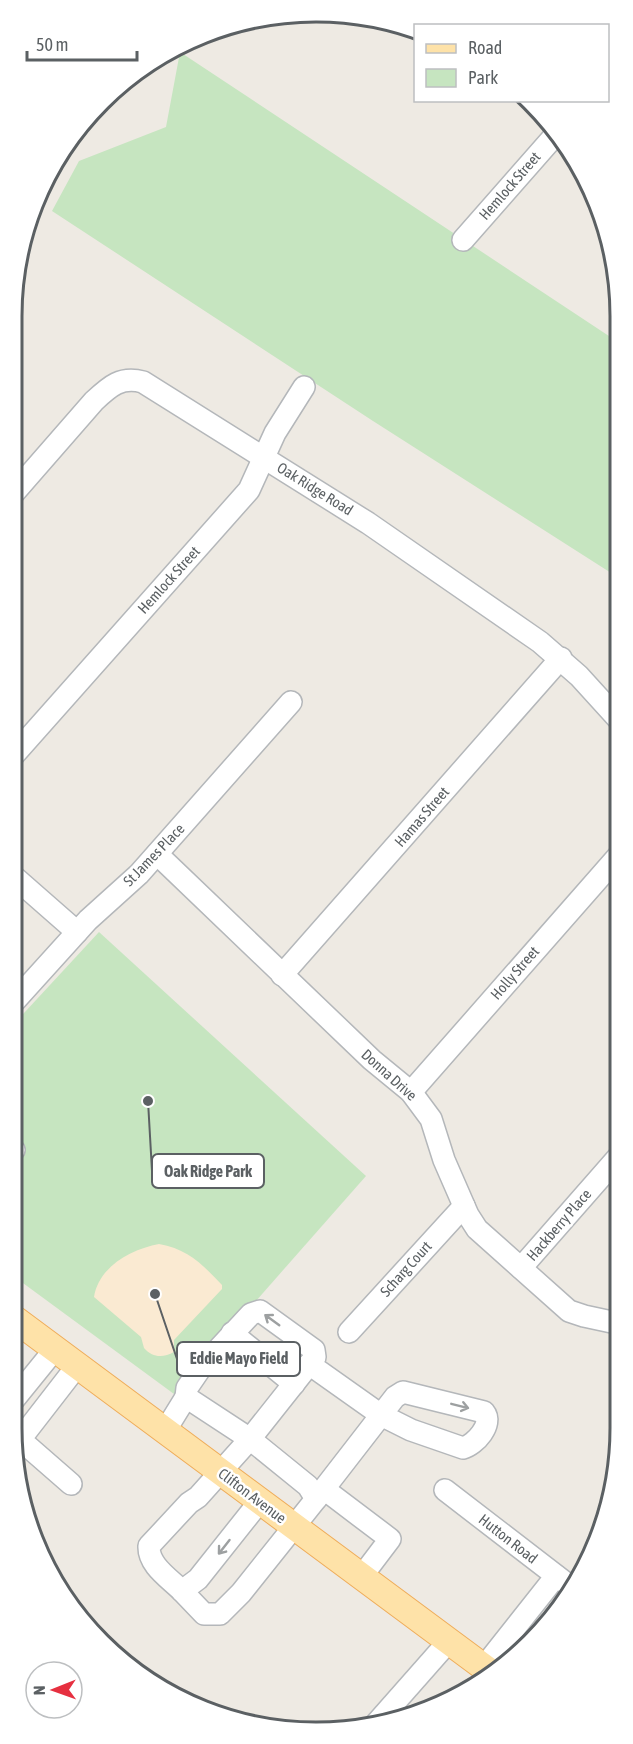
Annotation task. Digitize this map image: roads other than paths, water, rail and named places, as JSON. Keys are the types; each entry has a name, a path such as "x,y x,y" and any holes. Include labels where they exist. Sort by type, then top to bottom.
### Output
{"main road":[{"name":"Clifton Avenue","path":"22,1324 486,1668"}],"street":[{"name":"Hemlock Street","path":"463,240 551,140"},
{"name":"Oak Ridge Road","path":"22,484 108,388 120,381 132,379 143,382 368,523 540,642 561,658 610,710"},
{"name":"Hemlock Street","path":"22,746 249,490 275,433 304,387"},
{"name":"Hamas Street","path":"282,975 561,658"},
{"name":"St James Place","path":"22,993 77,932 139,874 291,702"},
{"name":"Donna Drive","path":"157,854 372,1060 411,1092 431,1119 444,1160 464,1206 477,1228 569,1311 610,1322"},
{"name":"Holly Street","path":"411,1092 610,865"},
{"path":"22,883 77,932"},
{"name":"Hackberry Place","path":"520,1268 610,1166"},
{"name":"Scharg Court","path":"349,1332 464,1206"},
{"path":"165,1431 186,1397 187,1388 200,1368 251,1314 260,1311 314,1350 315,1357 309,1364 250,1440 149,1546 148,1554 157,1567 204,1614 220,1614 242,1593 320,1494 381,1415 395,1397 403,1392 484,1412 488,1416 486,1428 468,1448 411,1430 381,1415 309,1364"},
{"path":"232,1334 294,1384"},
{"path":"22,1390 55,1349"},
{"path":"22,1436 77,1366"},
{"path":"186,1397 250,1440 308,1486 390,1539 362,1576"},
{"path":"23,1439 24,1443 71,1484"},
{"name":"Hutton Road","path":"445,1490 564,1582"},
{"path":"182,1591 198,1579 260,1501"},
{"path":"500,1657 564,1582"},
{"path":"386,1713 450,1641"}],"place":[{"name":"Oak Ridge Park","path":"148,1101"},
{"name":"Eddie Mayo Field","path":"155,1294"}]}
